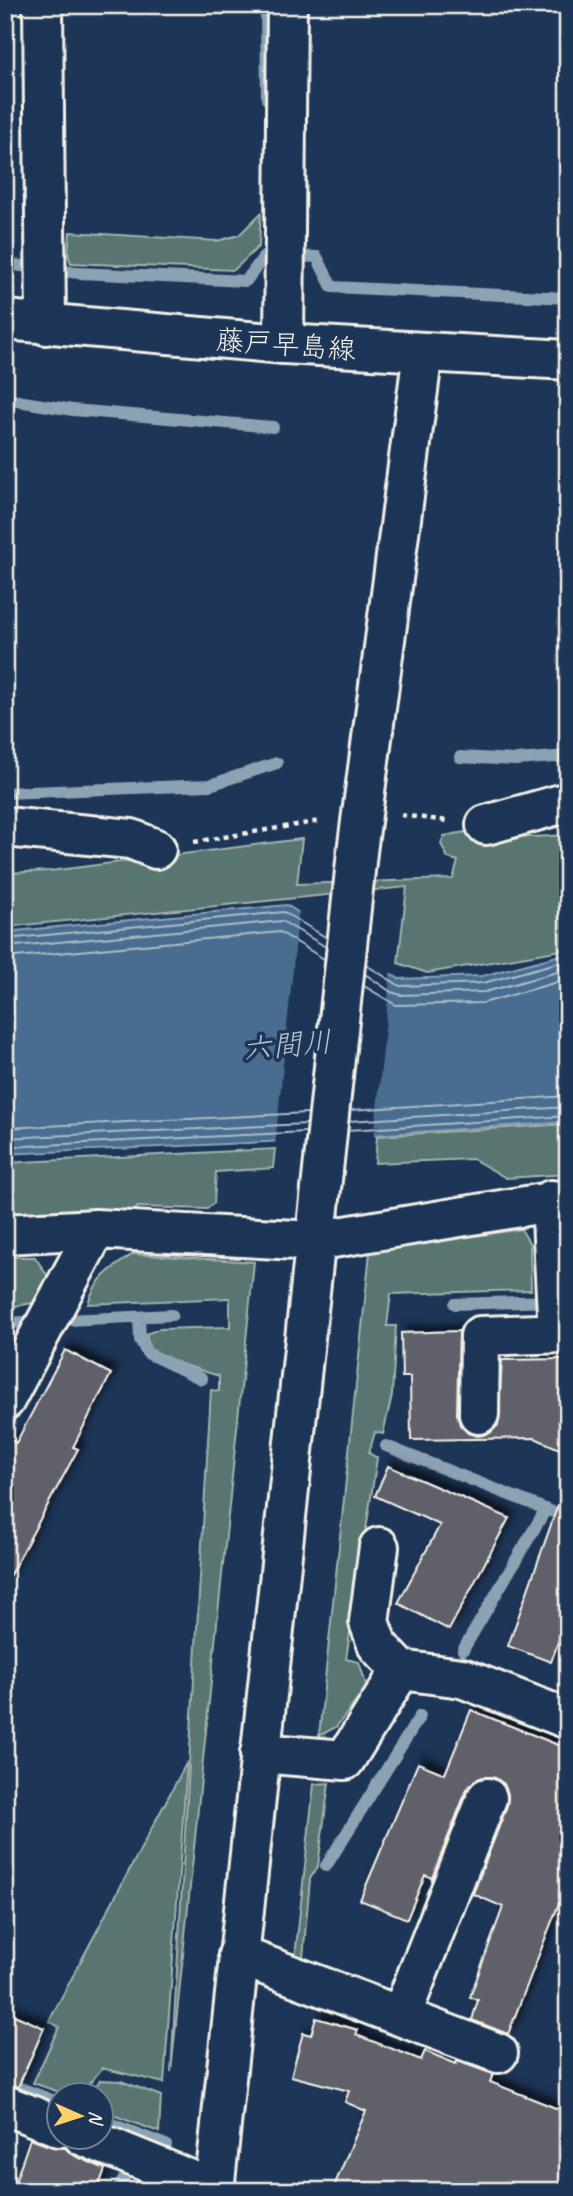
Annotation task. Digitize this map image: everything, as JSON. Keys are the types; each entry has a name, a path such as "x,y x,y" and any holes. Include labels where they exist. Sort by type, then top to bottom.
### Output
{"street":[{"path":"43,5 46,325"},
{"path":"284,344 288,5"},
{"name":"藤戸早島線","path":"5,320 284,344 568,360"},
{"path":"104,2150 149,2178 215,2190 319,1189 357,852 423,352"},
{"path":"486,825 568,802"},
{"path":"5,827 131,839 156,849"},
{"path":"5,1234 96,1229 315,1241 559,1200 560,1316 480,1336 479,1414"},
{"path":"9,1385 47,1322 96,1229"},
{"path":"379,1547 369,1622 378,1646 401,1670 462,1678 568,1719"},
{"path":"260,1753 345,1760 401,1670"},
{"path":"401,2016 487,1798"},
{"path":"238,1955 498,2053"},
{"path":"5,2105 46,2121"}],"path":[{"path":"156,849 362,814 486,825"}],"green space":[{"path":"261,213 259,246 234,270 71,263 68,254 70,232 217,241 239,235"},
{"path":"465,832 531,837 568,835 568,949 427,973 398,963 407,887 5,927 5,873 50,871 302,839 297,884 453,879 458,861 448,858 441,844 444,836"},
{"path":"568,1124 568,1174 506,1178 473,1159 375,1163 377,1136"},
{"path":"275,1149 273,1168 216,1172 214,1203 207,1209 137,1207 135,1212 5,1218 5,1163"},
{"path":"521,1229 530,1244 531,1290 391,1294 387,1326 396,1326 392,1395 383,1434 375,1432 369,1453 377,1458 346,1659 359,1662 367,1687 336,1727 319,1736 370,1252"},
{"path":"133,1254 254,1262 171,2072 211,1390 219,1391 219,1376 162,1358 150,1350 146,1334 159,1329 230,1327 230,1298 88,1304 100,1280"},
{"path":"5,1257 35,1257 49,1278 38,1302 5,1308"},
{"path":"187,1762 164,2083 102,2068 92,2080 46,2080 46,2087 33,2083 59,2027 49,2021"},
{"path":"329,1783 318,1866 310,1879 303,1958 295,1957 314,1784"},
{"path":"116,2081 161,2096 159,2132 116,2116"}],"water":[{"name":"六間川","path":"287,905 399,979 482,976 568,953 568,1122 267,1142 5,1154 5,932"}],"pier":[{"path":"299,908 391,969 374,1139 275,1145"}],"building":[{"path":"459,1331 457,1414 460,1425 468,1433 478,1436 490,1433 498,1425 502,1360 568,1359 568,1453 535,1438 411,1440 410,1377 402,1377 401,1333"},
{"path":"65,1350 111,1374 73,1447 78,1449 5,1584 5,1437 16,1443"},
{"path":"388,1466 509,1518 449,1630 398,1603 440,1525 375,1496"},
{"path":"563,1491 568,1492 568,1615 551,1662 508,1646"},
{"path":"471,1710 568,1749 568,1880 508,2034 472,2020 478,2000 470,1997 503,1907 473,1894 507,1806 508,1794 504,1784 494,1777 483,1777 474,1781 467,1789 432,1878 425,1875 407,1919 360,1900 418,1763 445,1774"},
{"path":"5,2011 44,2028 18,2087 5,2084"},
{"path":"316,2018 358,2030 356,2035 421,2060 425,2051 456,2064 457,2061 493,2074 490,2082 568,2113 568,2191 332,2191 366,2111 345,2102 349,2091 291,2076 303,2033 311,2035"},
{"path":"30,2139 46,2145 46,2150 68,2150 105,2169 97,2191 12,2191"}],"waterway":[{"path":"266,5 267,99"},
{"path":"5,264 79,273 246,281 265,255 317,257 332,287 568,298"},
{"path":"5,399 73,410 273,427"},
{"path":"460,757 516,760 568,756"},
{"path":"5,793 210,785 277,763"},
{"path":"455,1304 553,1301"},
{"path":"5,1323 172,1315"},
{"path":"139,1317 140,1340 147,1353 202,1379"},
{"path":"386,1446 568,1518"},
{"path":"463,1650 546,1509"},
{"path":"326,1866 420,1716"},
{"path":"5,2082 46,2098"},
{"path":"116,2125 166,2145"},
{"path":"117,2191 124,2179"}]}
